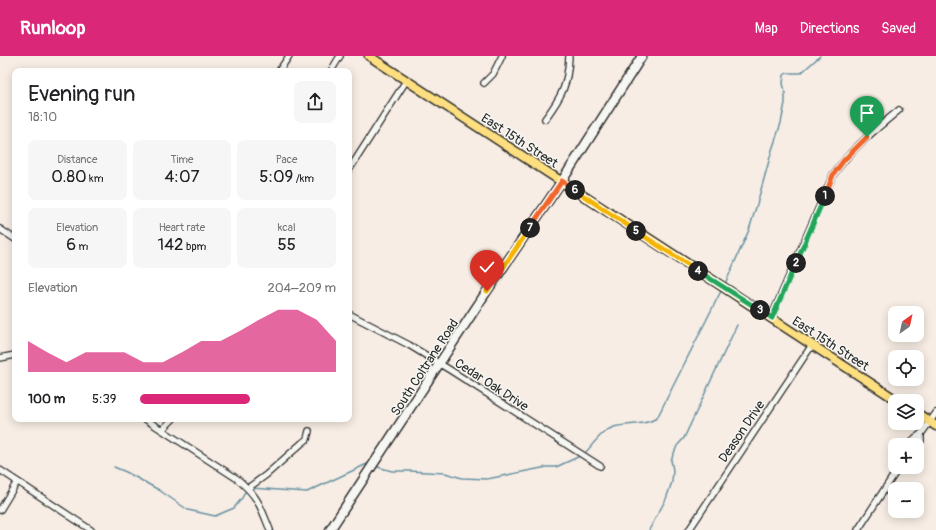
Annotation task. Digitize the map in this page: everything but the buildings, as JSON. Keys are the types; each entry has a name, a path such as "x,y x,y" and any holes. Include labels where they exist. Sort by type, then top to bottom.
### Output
{"main road":[{"name":"East 15th Street","path":"369,56 888,394"},
{"name":"South Coltrane Road","path":"330,530 487,291 562,181 642,56"},
{"path":"924,418 933,424"}],"street":[{"path":"281,68 289,56"},
{"path":"333,68 340,56"},
{"path":"484,83 492,74 502,56"},
{"path":"545,119 564,91 567,80 569,56"},
{"path":"352,165 406,81"},
{"path":"772,318 833,175 844,160 867,137 899,110"},
{"path":"0,229 12,237"},
{"name":"Cedar Oak Drive","path":"352,316 409,345 600,466"},
{"name":"Deason Drive","path":"690,530 812,344"},
{"path":"0,358 12,356"},
{"path":"915,438 933,424 936,413"},
{"path":"150,422 236,478 249,489 261,507 270,530"},
{"path":"162,430 170,422"},
{"path":"249,489 307,439 310,431"},
{"path":"0,470 92,530"},
{"path":"858,530 894,474"},
{"path":"0,510 17,482"}],"waterway":[{"path":"725,284 749,230 781,123 785,103 783,83 784,75 787,73 801,73 820,56"},
{"path":"584,454 601,435 609,429 652,421 657,418 722,289"},
{"path":"649,530 666,499 672,482 673,470 671,460 677,446 684,438 737,325"},
{"path":"374,466 392,471 445,473 462,478 487,479 547,467 556,467 578,457"},
{"path":"251,488 307,492 367,464 369,465"},
{"path":"114,467 159,490 188,510 215,516 234,508 246,490"}],"route":[{"path":"487,291 562,181 644,236 772,318 833,175 844,160 867,137"}]}
